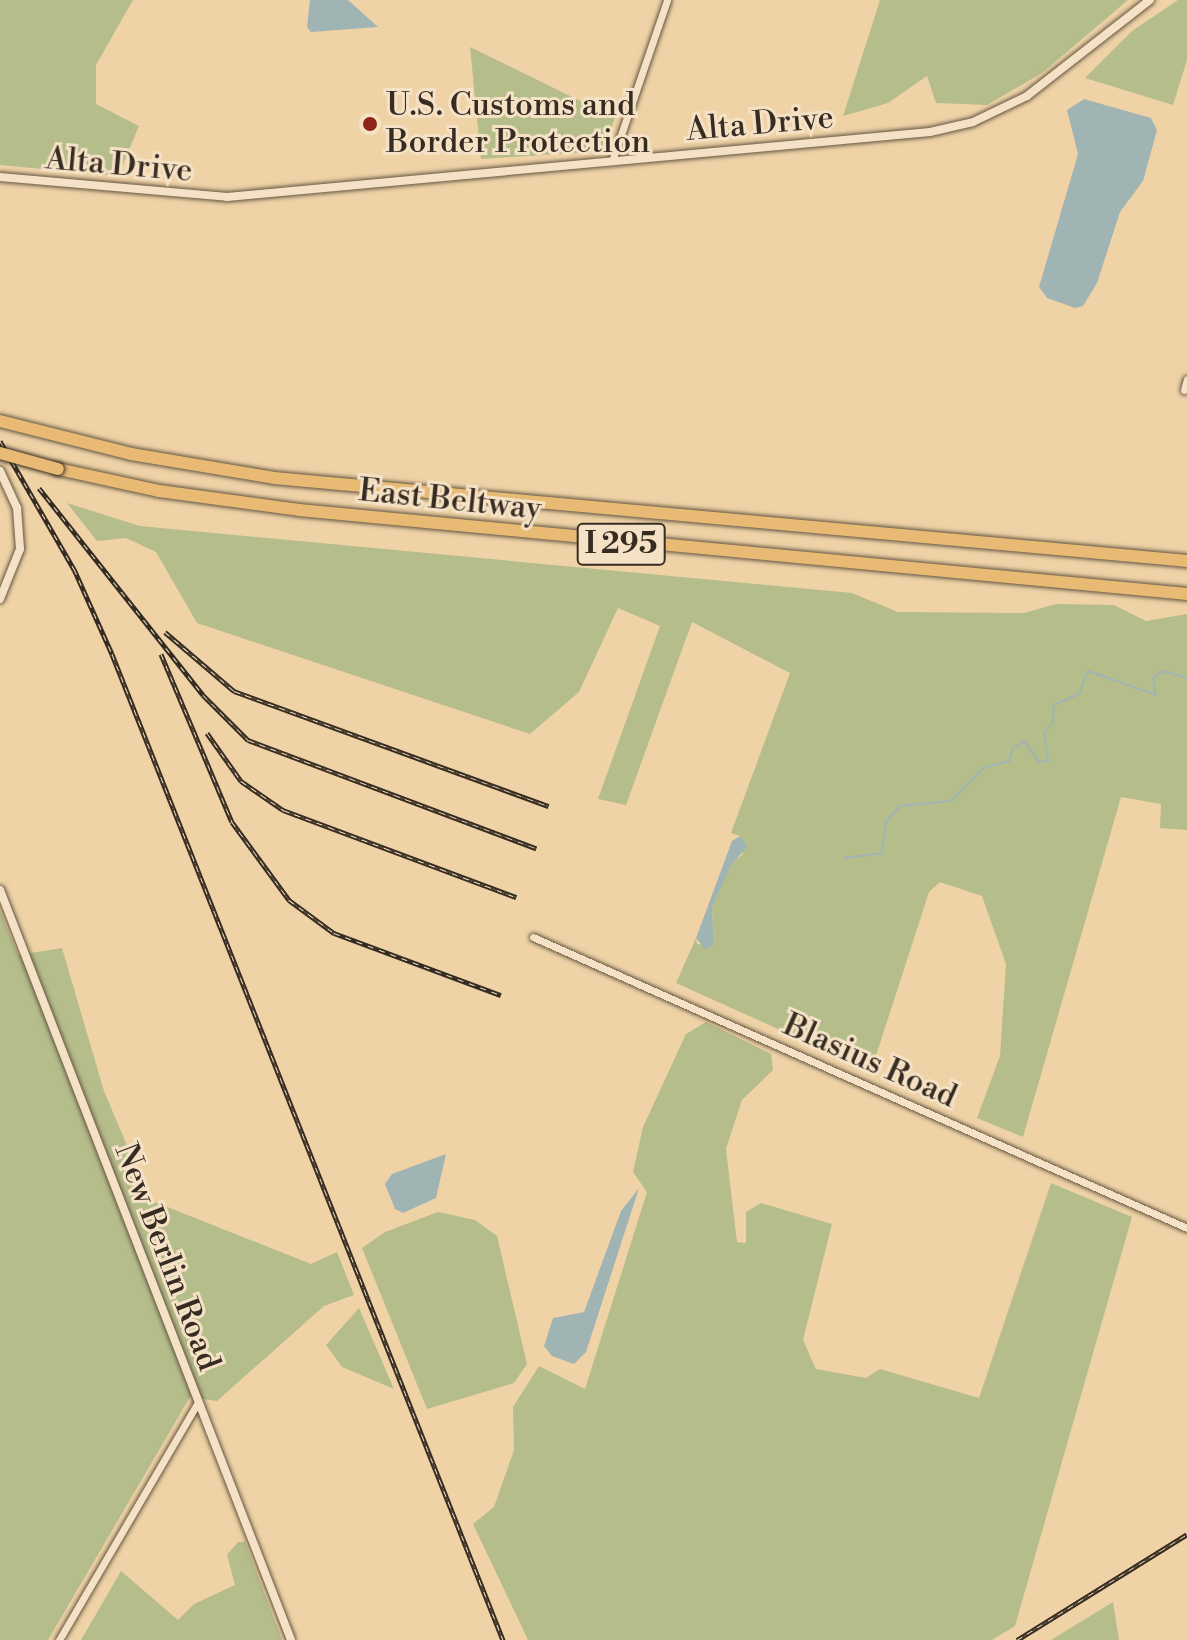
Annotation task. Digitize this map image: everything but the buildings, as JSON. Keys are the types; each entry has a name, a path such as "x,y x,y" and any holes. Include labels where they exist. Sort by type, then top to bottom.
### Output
{"highway":[{"name":"East Beltway","path":"0,421 36,431 274,478 1187,561"},
{"name":"East Beltway","path":"0,453 159,491 299,510 1187,594"}],"street":[{"path":"612,161 667,0"},
{"name":"Alta Drive","path":"0,177 227,197 930,132 973,122 1027,96 1150,0"},
{"path":"1184,390 1187,379"},
{"path":"0,471 17,508 20,538 16,568 0,599"},
{"name":"New Berlin Road","path":"0,890 291,1640"},
{"name":"Blasius Road","path":"533,937 1187,1228"},
{"path":"59,1640 198,1402"}],"green space":[{"path":"0,0 133,0 96,65 96,104 139,126 118,176 0,165"},
{"path":"880,0 1128,0 1042,73 987,105 936,103 927,76 888,103 843,116"},
{"path":"1178,0 1187,0 1187,60 1173,105 1085,78 1132,31"},
{"path":"470,47 615,118 603,151 481,159"},
{"path":"67,503 140,526 852,593 898,612 1024,613 1056,604 1114,605 1146,621 1187,614 1187,830 1160,828 1161,804 1121,797 1023,1137 977,1118 1000,1056 1006,964 982,896 940,882 929,892 871,1071 676,983 696,938 697,944 714,945 712,907 732,863 743,854 740,836 731,833 790,673 692,622 626,805 598,799 660,626 618,608 579,692 530,734 197,623 156,552 126,538 97,541"},
{"path":"0,910 18,955 62,948 104,1091 150,1200 311,1264 337,1252 354,1295 324,1306 217,1401 190,1397 48,1640 0,1640"},
{"path":"706,1022 771,1054 773,1070 742,1100 726,1149 737,1242 746,1243 746,1212 761,1203 832,1224 803,1340 816,1369 866,1378 880,1369 979,1398 1051,1183 1132,1217 1015,1626 992,1640 528,1640 473,1524 494,1507 514,1450 513,1407 539,1366 585,1389 647,1192 633,1172 643,1127 686,1034"},
{"path":"438,1212 475,1220 497,1236 527,1364 514,1383 427,1409 362,1248 385,1232"},
{"path":"359,1308 394,1389 342,1367 326,1345"},
{"path":"238,1542 245,1542 282,1640 81,1640 121,1571 178,1620 194,1604 235,1585 227,1555"},
{"path":"1113,1602 1119,1640 1051,1640"}],"shaded area":[{"path":"310,0 348,0 378,27 311,32 307,27"},
{"path":"1084,99 1151,118 1157,130 1143,181 1120,212 1097,283 1083,306 1075,308 1047,298 1039,287 1078,154 1067,110"},
{"path":"740,836 748,846 732,864 712,907 714,945 705,949 696,938 732,841"},
{"path":"446,1154 436,1198 403,1213 395,1209 385,1184 392,1174"},
{"path":"639,1188 586,1352 574,1364 552,1356 544,1346 553,1318 584,1312 621,1211"}],"waterway":[{"path":"844,858 882,853 886,822 900,806 950,801 983,768 1009,761 1013,748 1024,741 1039,762 1048,761 1044,734 1053,722 1054,705 1079,694 1088,671 1156,695 1153,678 1163,671 1187,678"}],"railway":[{"path":"0,441 74,569 112,654 503,1640"},
{"path":"39,488 203,695 248,740 536,848"},
{"path":"165,632 234,691 549,806"},
{"path":"161,654 232,822 289,900 334,933 501,995"},
{"path":"207,733 241,781 283,810 516,897"},
{"path":"1017,1640 1187,1534"}],"place":[{"name":"U.S. Customs and Border Protection","path":"370,124"}]}
